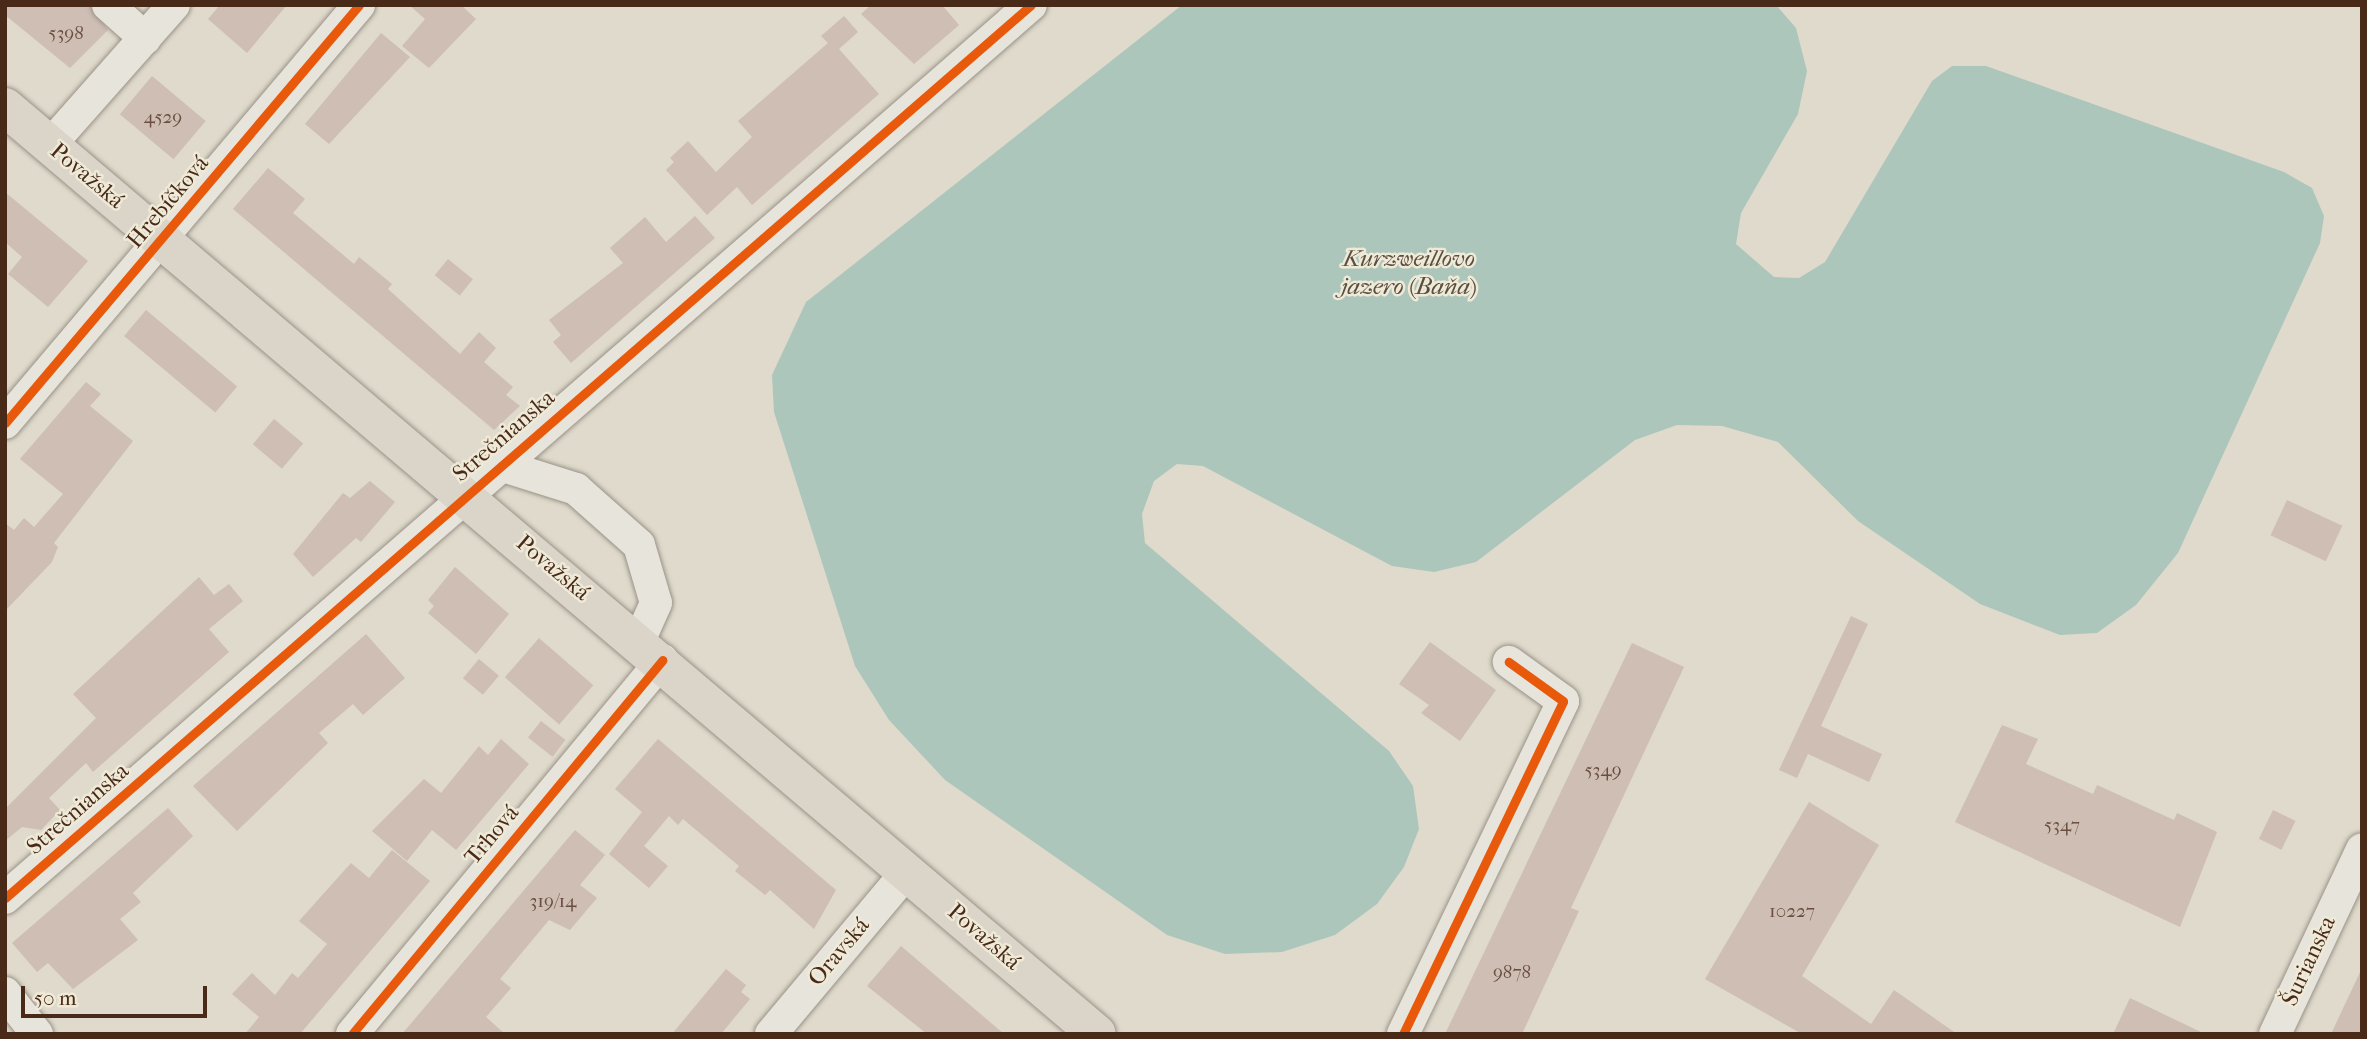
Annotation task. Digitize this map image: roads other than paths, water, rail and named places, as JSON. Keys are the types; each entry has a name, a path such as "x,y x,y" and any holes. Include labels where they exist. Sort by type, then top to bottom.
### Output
{"main road":[{"name":"Považská","path":"5,107 650,650 1097,1034"}],"street":[{"path":"108,5 145,38"},
{"path":"50,145 173,5"},
{"name":"Hrebíčková","path":"5,423 359,5"},
{"name":"Strečnianska","path":"5,898 1031,5"},
{"name":"Trhová","path":"352,1034 650,650 656,603 639,545 576,489 500,465"},
{"path":"1403,1034 1563,701 1509,662"},
{"name":"Šurianska","path":"2275,1034 2362,849"},
{"name":"Oravská","path":"771,1034 908,871"},
{"path":"5,993 37,1034"}],"water":[{"name":"Kurzweillovo jazero (Baňa)","path":"1182,5 1776,5 1796,28 1807,71 1798,114 1741,213 1736,244 1774,277 1799,278 1825,262 1932,81 1952,66 1986,66 2284,172 2312,188 2324,216 2320,243 2178,553 2136,605 2097,633 2060,635 1980,604 1858,521 1778,442 1722,426 1677,425 1635,440 1476,562 1434,572 1392,566 1203,466 1177,464 1154,481 1142,514 1145,543 1389,751 1413,786 1419,829 1404,867 1377,904 1335,935 1282,952 1225,954 1167,935 945,780 889,720 855,666 774,412 772,375 806,302"}]}
